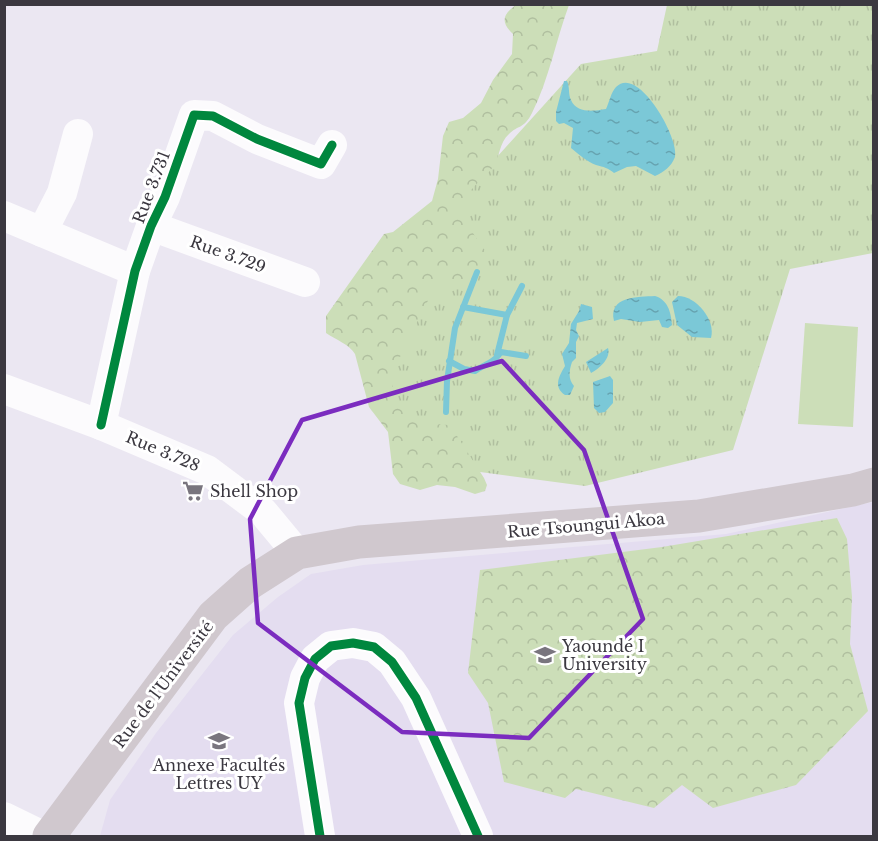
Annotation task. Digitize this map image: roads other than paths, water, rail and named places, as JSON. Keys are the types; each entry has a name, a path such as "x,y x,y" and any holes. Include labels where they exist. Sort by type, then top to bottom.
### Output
{"main road":[{"name":"Rue Tsoungui Akoa","path":"297,553 359,542 699,516 853,490 873,484"},
{"name":"Rue de l'Université","path":"49,837 213,616 250,583 297,553"}],"street":[{"name":"Rue 3.731","path":"101,425 135,271 151,226 165,197 194,115 213,116 257,139 321,164 332,145"},
{"path":"42,232 62,193 78,134"},
{"path":"4,216 135,271"},
{"name":"Rue 3.729","path":"151,226 305,282"},
{"name":"Rue 3.728","path":"4,389 101,425 207,470 263,512 297,553"},
{"path":"320,837 299,703 305,678 315,659 331,646 353,643 374,647 392,662 416,698 478,837"},
{"path":"4,817 44,837"}],"water":[{"path":"564,81 567,81 570,98 577,108 582,110 606,109 616,87 625,83 635,86 646,94 671,135 675,157 671,164 655,176 636,166 614,173 593,164 580,155 571,148 573,128 556,121"},
{"path":"655,296 663,300 668,307 672,325 668,328 662,327 659,320 640,322 621,319 614,321 613,313 620,302"},
{"path":"678,296 691,300 703,310 708,317 712,331 711,338 692,337 677,325 672,302"},
{"path":"581,304 592,307 593,319 577,323 576,330 579,336 576,342 576,358 572,362 570,372 574,386 570,395 565,395 558,385 559,377 565,366 562,354 569,343 571,324"},
{"path":"608,348 606,359 591,373 586,362"},
{"path":"610,376 613,380 613,403 605,412 599,413 594,408 593,382"}],"waterway":[{"path":"446,412 447,381 455,328 477,272"},
{"path":"497,355 507,315 522,286"},
{"path":"463,307 507,315"},
{"path":"449,361 464,369 475,371 492,361 501,352 526,356"}],"place":[{"name":"Shell Shop","path":"193,491"},
{"name":"Yaoundé I University","path":"545,655"},
{"name":"Annexe Facultés Lettres UY","path":"219,741"}]}
